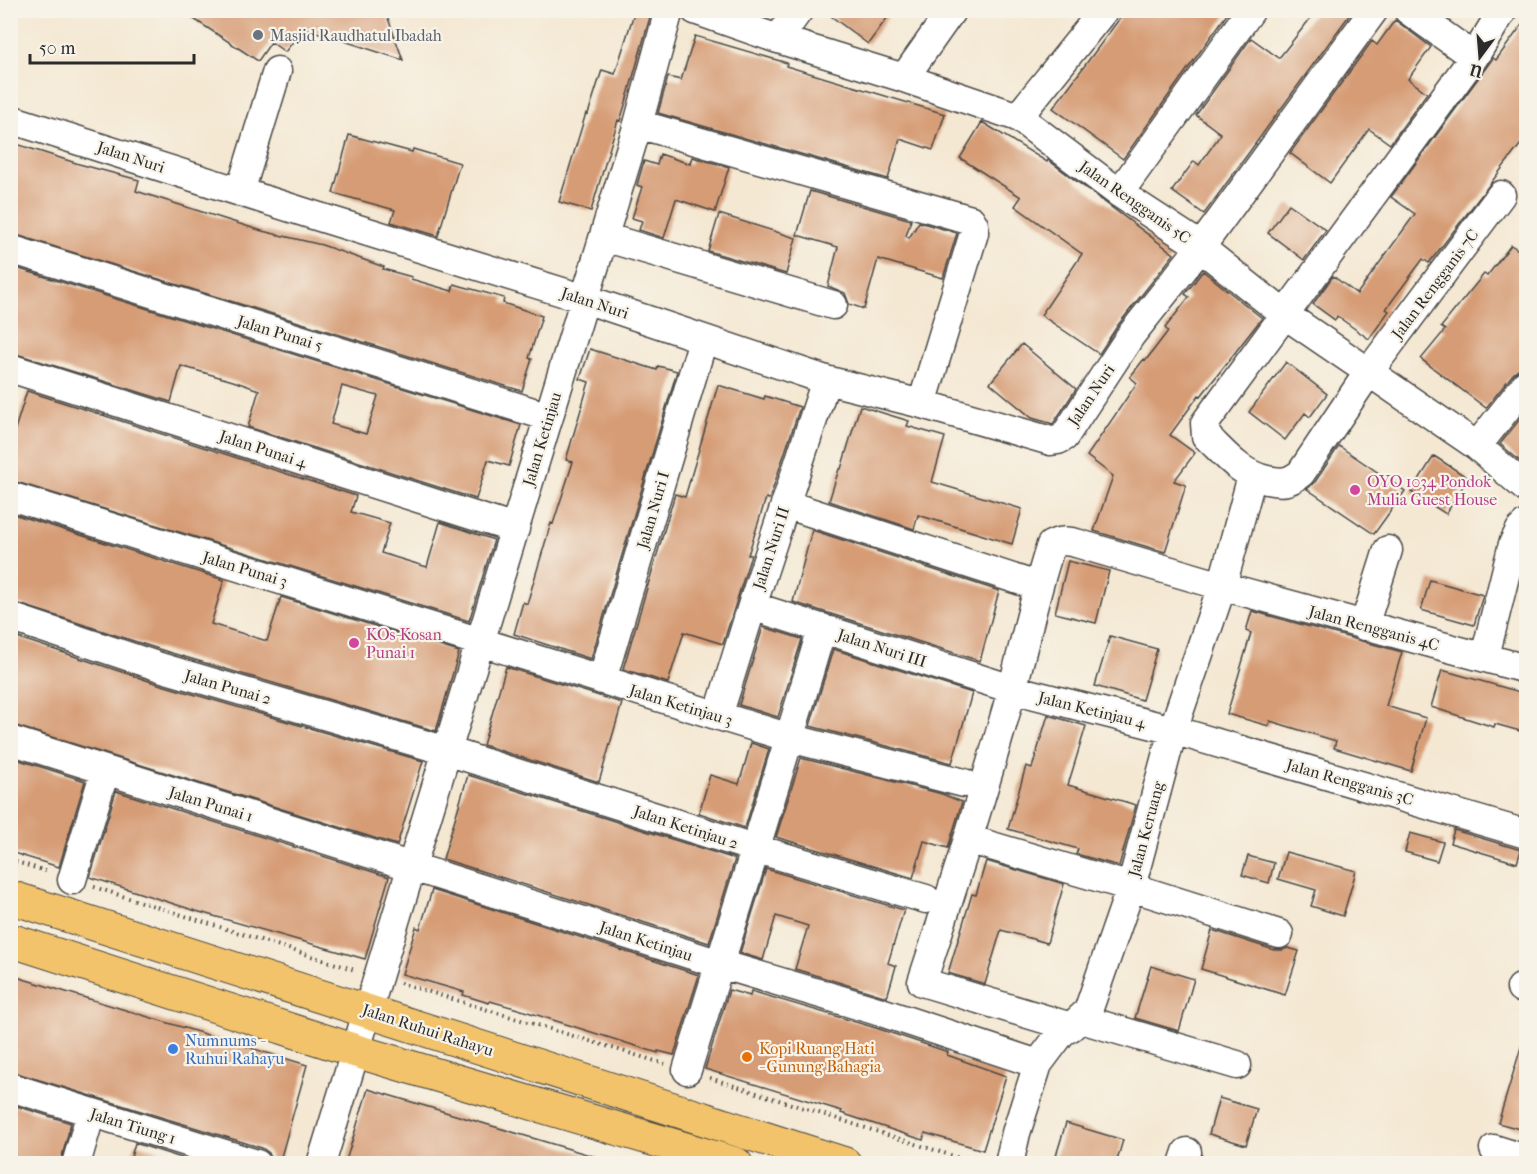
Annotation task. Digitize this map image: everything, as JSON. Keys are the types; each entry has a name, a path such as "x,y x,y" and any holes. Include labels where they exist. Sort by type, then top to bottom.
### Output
{"main road":[{"name":"Jalan Ruhui Rahayu","path":"10,897 845,1164"},
{"path":"10,940 356,1051 736,1164"}],"street":[{"name":"Jalan Ketinjau","path":"321,1164 604,237 669,10"},
{"name":"Jalan Rengganis 5C","path":"694,10 1018,117 1119,192 1200,248 1284,314 1477,446 1527,488"},
{"path":"778,39 800,10"},
{"path":"904,78 952,10"},
{"path":"1018,117 1104,10"},
{"path":"1119,192 1251,10"},
{"path":"1200,248 1374,10"},
{"path":"1408,10 1474,57"},
{"path":"1368,372 1301,473 1292,481 1281,483 1252,476 1240,469 1206,436 1205,423 1474,57 1503,10"},
{"path":"240,192 277,71"},
{"name":"Jalan Nuri","path":"10,119 585,299 826,380 922,404 1051,441 1064,437 1131,335 1200,248"},
{"path":"638,124 971,220 974,233 922,404"},
{"name":"Jalan Rengganis 7C","path":"1368,372 1501,195"},
{"path":"604,237 833,305"},
{"name":"Jalan Punai 5","path":"10,249 549,417"},
{"name":"Jalan Nuri I","path":"602,680 703,340"},
{"name":"Jalan Punai 4","path":"10,368 515,530"},
{"name":"Jalan Nuri II","path":"718,716 826,380"},
{"path":"1477,446 1527,384"},
{"name":"Jalan Keruang","path":"1009,1164 1016,1133 1038,1064 1062,1032 1088,1011 1131,887 1173,730 1222,586 1252,476"},
{"name":"Jalan Punai 3","path":"10,496 480,642"},
{"path":"785,504 1037,586"},
{"path":"1485,656 1513,544 1520,530 1527,524"},
{"name":"Jalan Rengganis 4C","path":"1076,1023 922,982 968,839 1012,689 1037,586 1051,545 1058,541 1066,541 1364,626 1485,656 1527,669"},
{"path":"1364,626 1388,550"},
{"name":"Jalan Nuri III","path":"752,606 1012,689"},
{"name":"Jalan Punai 2","path":"10,617 164,668 447,751"},
{"path":"687,1070 822,628"},
{"name":"Jalan Ketinjau 3","path":"480,642 790,738 964,783"},
{"name":"Jalan Ketinjau 4","path":"1012,689 1173,730"},
{"name":"Jalan Rengganis 3C","path":"1173,730 1527,834"},
{"name":"Jalan Punai 1","path":"10,740 412,866"},
{"name":"Jalan Ketinjau 2","path":"447,751 754,848 926,899"},
{"path":"72,880 105,771"},
{"path":"968,839 1279,934"},
{"name":"Jalan Ketinjau","path":"412,866 720,964 881,1012 1038,1064"},
{"path":"1076,1023 1237,1065"},
{"name":"Jalan Tiung 1","path":"10,1087 257,1164"},
{"path":"76,1164 92,1113"},
{"path":"1494,1149 1527,1159"}],"path":[{"path":"10,860 378,977"}],"building":[{"path":"180,10 385,10 403,60 304,28 285,52 271,42 258,61"},
{"path":"635,10 652,10 626,102 620,121 618,120 591,211 559,202 586,113 588,114 602,70 615,74"},
{"path":"823,10 893,10 868,44"},
{"path":"1126,10 1230,10 1123,159 1053,108"},
{"path":"1317,10 1353,10 1204,214 1172,191 1194,161 1199,165 1221,134 1196,115 1251,38 1279,58"},
{"path":"1527,18 1527,136 1429,263 1423,259 1386,309 1389,311 1369,339 1337,316 1335,320 1313,304 1333,276 1357,294 1415,214 1391,197 1493,58 1496,60"},
{"path":"1395,20 1431,47 1408,79 1427,93 1390,144 1369,129 1330,183 1290,153 1372,41 1377,45"},
{"path":"695,36 945,114 933,150 900,139 888,179 658,113 668,77 681,80"},
{"path":"982,122 1047,162 1048,160 1174,254 1118,325 1099,354 1041,315 1082,254 1015,206 1021,197 960,158"},
{"path":"349,135 412,152 413,149 460,163 438,236 391,222 395,210 333,193"},
{"path":"10,142 139,180 136,191 262,231 322,245 384,267 383,269 412,277 411,279 452,291 454,284 504,298 503,303 542,316 522,391 10,233"},
{"path":"660,154 690,164 692,157 729,167 715,212 676,199 664,238 639,230 642,221 632,218 642,187 637,185 644,161 657,165"},
{"path":"810,191 911,220 906,236 909,238 919,222 957,233 943,278 878,259 864,309 849,304 845,293 828,286 838,247 797,235"},
{"path":"1289,204 1326,230 1304,260 1268,233"},
{"path":"719,214 796,238 786,274 708,251"},
{"path":"1511,245 1527,256 1527,368 1519,369 1513,374 1486,408 1421,359 1445,330 1441,327 1484,274 1487,276"},
{"path":"10,266 521,425 509,466 488,460 476,499 248,427 259,390 233,381 181,366 171,402 10,352 10,326 16,304 10,302","holes":["342,386 378,396 366,434 331,424"]},
{"path":"1203,271 1262,318 1201,396 1199,395 1170,435 1195,453 1174,481 1186,485 1165,552 1094,531 1113,476 1087,456 1137,383 1130,377 1168,331 1165,328 1189,297 1185,294"},
{"path":"1022,344 1076,389 1053,424 1032,418 990,383"},
{"path":"590,349 657,370 658,366 677,371 591,659 514,634 523,602 527,604 551,523 553,524 573,462 566,460 589,382 580,379"},
{"path":"1286,362 1327,394 1310,417 1305,413 1285,440 1249,412"},
{"path":"718,385 800,407 770,497 766,498 723,644 684,632 668,683 623,669 675,494 685,497"},
{"path":"27,391 356,496 351,512 390,523 381,553 427,567 440,522 494,540 469,621 10,480 10,445"},
{"path":"860,406 909,421 907,426 945,437 932,482 1022,509 1012,544 918,515 914,529 829,501"},
{"path":"1527,410 1527,467 1500,444"},
{"name":"OYO 1034 Pondok Mulia Guest House","path":"1339,446 1405,491 1374,534 1307,489 1315,482"},
{"path":"1434,456 1468,478 1446,514 1411,492"},
{"path":"10,513 224,580 211,624 267,641 281,597 459,652 436,731 168,652 10,601"},
{"path":"812,530 999,591 980,661 793,602"},
{"path":"1068,561 1109,571 1096,623 1055,613"},
{"path":"1430,580 1483,595 1474,625 1421,610"},
{"path":"1252,611 1402,652 1386,706 1426,718 1411,771 1334,748 1336,741 1270,721 1269,726 1227,714 1251,633 1246,631"},
{"path":"763,627 802,639 778,717 739,705"},
{"path":"10,635 158,684 423,761 397,845 10,724"},
{"path":"1110,636 1157,649 1142,700 1095,686"},
{"path":"833,649 972,693 952,763 810,726"},
{"path":"506,667 622,703 599,782 483,745"},
{"path":"1442,670 1527,694 1527,733 1495,724 1494,727 1431,707"},
{"path":"1048,715 1086,726 1068,785 1136,805 1119,866 1076,854 1078,849 1008,829 1026,766 1032,768"},
{"path":"751,743 769,749 745,828 699,813 710,775 739,784"},
{"path":"10,757 85,781 59,867 10,852"},
{"path":"801,758 942,794 962,802 948,848 924,841 913,878 776,837"},
{"path":"468,775 735,859 709,943 443,859"},
{"path":"116,791 389,877 365,959 196,911 90,877"},
{"path":"1454,830 1521,850 1517,863 1450,843"},
{"path":"1410,833 1443,842 1437,861 1405,852"},
{"path":"1286,852 1356,871 1343,916 1311,906 1316,890 1278,879"},
{"path":"1248,856 1274,863 1269,883 1242,875"},
{"path":"986,861 1064,884 1047,943 1001,930 985,984 948,973 972,894 976,895"},
{"path":"766,869 904,910 888,963 896,966 887,997 795,969 808,926 776,916 763,960 740,953"},
{"path":"432,890 699,975 674,1055 658,1051 658,1053 518,1009 490,1001 489,1003 463,995 464,992 402,974 416,927 420,929"},
{"path":"1212,930 1274,950 1288,948 1299,951 1285,995 1201,969"},
{"path":"1151,966 1194,979 1179,1031 1135,1018"},
{"path":"10,975 307,1065 279,1164 273,1164 269,1153 262,1148 10,1071"},
{"path":"729,990 750,996 751,991 876,1028 948,1052 947,1055 1006,1076 983,1150 925,1133 923,1140 841,1113 842,1111 705,1069"},
{"path":"1522,1044 1527,1045 1527,1131 1498,1123"},
{"path":"368,1089 603,1159 603,1164 345,1164"},
{"path":"1219,1098 1257,1109 1246,1145 1209,1134"},
{"path":"10,1104 71,1123 60,1164 10,1164"},
{"path":"1066,1123 1123,1140 1116,1164 1071,1164 1055,1159"},
{"path":"135,1143 200,1164 129,1164"}],"place":[{"name":"Masjid Raudhatul Ibadah","path":"258,35"},
{"name":"OYO 1034 Pondok Mulia Guest House","path":"1355,490"},
{"name":"KOs-Kosan Punai 1","path":"354,643"},
{"name":"Numnums - Ruhui Rahayu","path":"173,1049"},
{"name":"Kopi Ruang Hati - Gunung Bahagia","path":"747,1057"}]}
